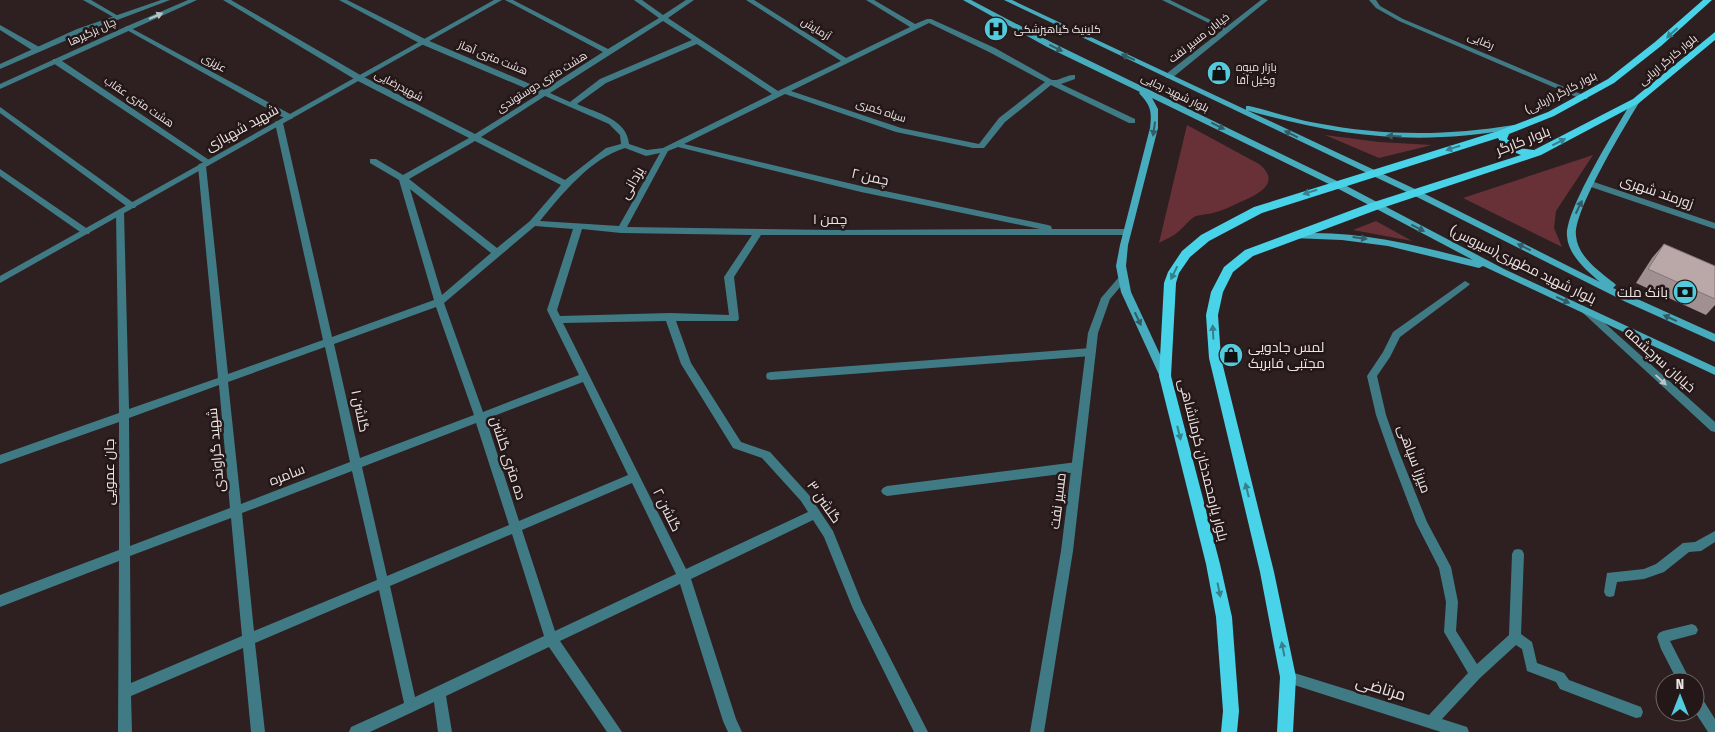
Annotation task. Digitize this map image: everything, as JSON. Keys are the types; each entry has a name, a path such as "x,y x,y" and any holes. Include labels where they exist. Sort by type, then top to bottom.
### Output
{"main road":[{"name":"بلوار شهید رجایی","path":"966,0 1050,45 1336,184 1374,206"},
{"name":"بلوار شهید رجایی","path":"1007,0 1067,30 1414,192"},
{"name":"بلوار کارگر (اربابی)","path":"1373,174 1529,124 1584,97 1625,71 1708,0"},
{"name":"بلوار کارگر اربابی","path":"1636,101 1715,35"},
{"path":"1121,79 1152,101 1155,118 1152,142 1121,256 1122,279 1135,313 1164,376"},
{"path":"1214,97 1268,114 1316,126 1396,137 1461,136 1529,124"},
{"path":"1629,300 1598,275 1582,259 1574,246 1570,234 1572,221 1636,101"},
{"name":"بلوار کارگر","path":"1414,192 1537,153 1636,101"},
{"path":"1505,132 1502,139 1507,146 1520,152 1537,153"},
{"name":"بلوار یارمحمدخان کرمانشاهی","path":"1229,732 1230,711 1224,617 1213,564 1164,376 1170,283 1174,272 1186,254 1205,238 1238,219 1278,203 1373,174"},
{"path":"1286,732 1288,678 1267,572 1215,358 1212,316 1217,292 1228,270 1249,253 1414,192"},
{"name":"بلوار شهید مطهری(سیروس)","path":"1414,192 1629,300 1715,338"},
{"name":"بلوار شهید مطهری(سیروس)","path":"1374,206 1501,271 1715,371"},
{"path":"1294,236 1330,236 1382,242 1446,256 1501,271"}],"street":[{"path":"86,0 117,18"},
{"name":"چال بزگیرها","path":"0,67 117,18 167,0"},
{"name":"چال بزگیرها","path":"0,87 127,28 194,0"},
{"name":"شهیدرضایی","path":"226,0 359,78 566,184"},
{"name":"هشت متری آهاز","path":"342,0 424,42 612,122 624,134 625,145"},
{"name":"شهید شهبازی","path":"0,280 499,0"},
{"path":"508,0 610,52"},
{"name":"سیاه کمری","path":"637,0 696,41 781,93 899,130 973,146 981,146 1002,120 1050,82"},
{"name":"هشت متری دوستوندی","path":"403,180 546,93 691,0"},
{"name":"آزمایش","path":"749,0 846,61"},
{"path":"869,0 915,27"},
{"path":"1165,0 1227,30"},
{"name":"خیابان مسیر نفت","path":"1169,76 1266,0"},
{"name":"رضایی","path":"1372,0 1378,7 1401,20 1584,97"},
{"path":"0,460 439,302 533,223 566,184 609,150 625,145 646,153 665,150 929,20 992,50 1050,82 1132,121"},
{"path":"0,27 38,50"},
{"name":"عزیزی","path":"127,28 289,117"},
{"path":"572,104 602,81 696,41"},
{"name":"هشت متری عقاب","path":"56,61 205,164"},
{"path":"1050,82 1058,82 1072,77"},
{"path":"0,109 132,206"},
{"name":"گلشن ۱","path":"279,123 330,341 411,706"},
{"name":"چمن ۲","path":"676,144 861,189 1030,223 1059,232"},
{"name":"یزدانی","path":"621,230 665,150"},
{"path":"373,161 403,180 497,253"},
{"name":"شهید گراوندی","path":"205,164 258,732"},
{"path":"0,172 86,232"},
{"name":"ده متری گلشن","path":"403,180 439,302 480,418 551,639 615,732"},
{"name":"زورمند شهری","path":"1591,184 1715,226"},
{"name":"جان عمویی","path":"120,212 124,415 125,732"},
{"name":"چمن ۱","path":"533,223 621,230 1127,232"},
{"path":"578,227 554,315 734,319 729,277 758,232"},
{"name":"مسیر نفت","path":"1037,732 1067,551 1093,333 1106,298 1122,279"},
{"name":"میرزا سپاهی","path":"1465,284 1396,335 1387,354 1372,376 1381,415 1398,461 1422,523 1445,567 1452,602 1450,632 1476,674"},
{"name":"خیابان سرچشمه","path":"1586,311 1715,428"},
{"name":"گلشن ۲","path":"554,315 684,577 730,721 736,732"},
{"name":"گلشن ۳","path":"670,317 686,364 737,445 766,455 805,498 829,535 857,604 921,732"},
{"path":"771,376 1090,352"},
{"name":"سامره","path":"0,601 585,377"},
{"path":"887,491 1077,467"},
{"path":"125,692 634,477"},
{"path":"356,732 815,514"},
{"path":"1610,592 1611,577 1644,574 1660,568 1687,547 1697,547 1715,536"},
{"path":"1431,722 1476,674 1515,637 1518,554"},
{"path":"1680,672 1665,645 1663,637 1692,630"},
{"path":"1515,637 1528,646 1530,666 1560,677 1565,685 1636,712"},
{"name":"مرتاضی","path":"1288,678 1462,732"},
{"path":"439,693 445,732"},
{"path":"1705,716 1715,731"}],"shaded area":[{"path":"1187,125 1259,164 1266,171 1269,178 1268,183 1252,197 1216,212 1194,217 1177,233 1159,243"},
{"path":"1325,135 1379,142 1432,145 1379,158"},
{"path":"1593,155 1556,211 1554,228 1562,247 1463,198"},
{"path":"1376,221 1412,241 1353,230"}],"building":[{"path":"1664,244 1715,266 1715,299 1648,269"}],"place":[{"name":"کلینیک گیاهپزشکی","path":"996,29"},
{"name":"بازار میوه وکیل آقا","path":"1219,73"},
{"name":"بانک ملت","path":"1685,292"},
{"name":"لمس جادویی مجتبی فابریک","path":"1231,355"}]}
